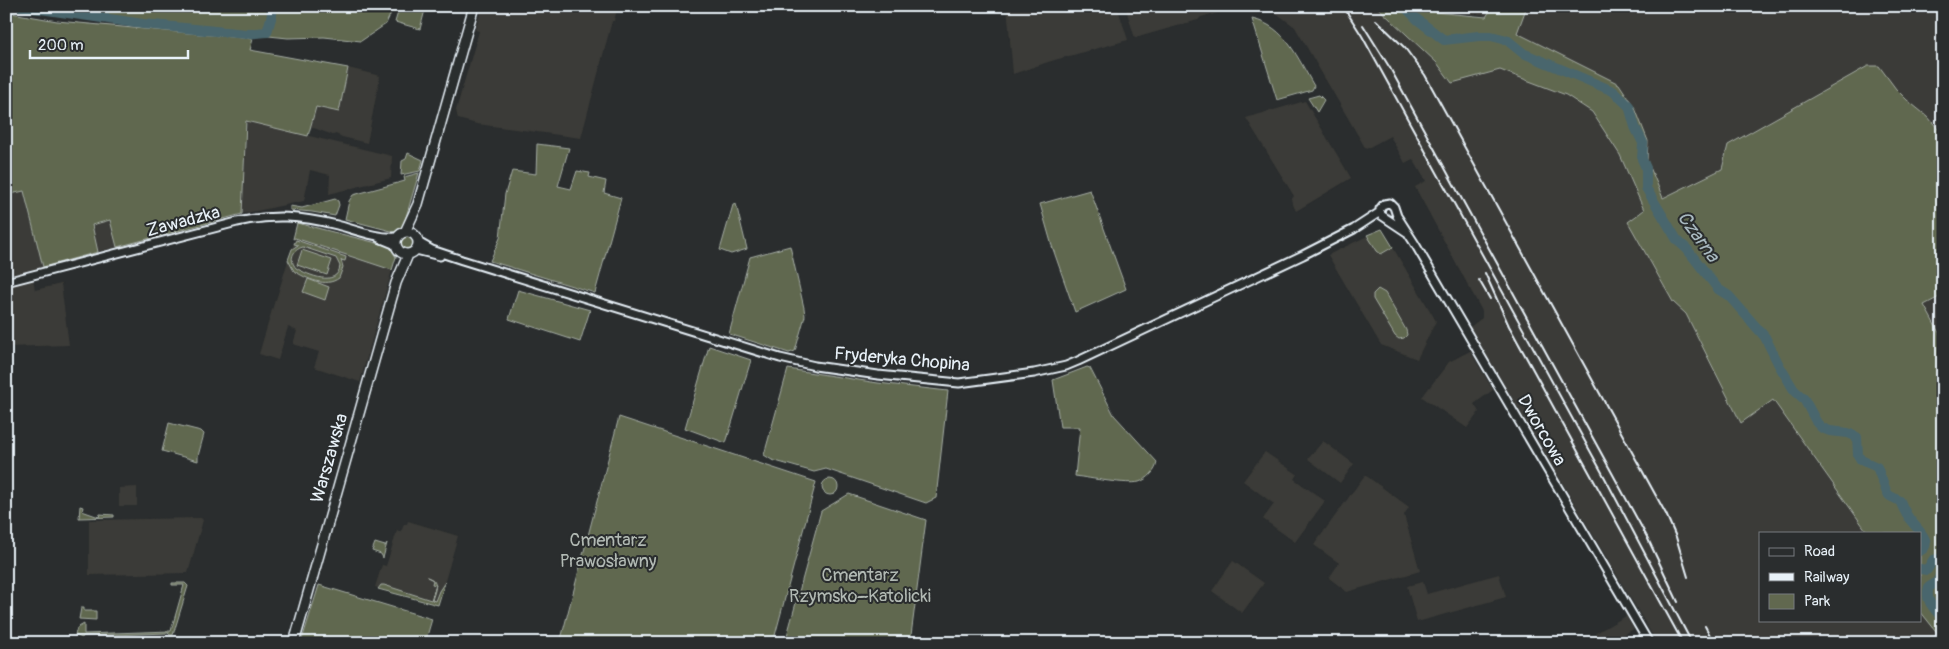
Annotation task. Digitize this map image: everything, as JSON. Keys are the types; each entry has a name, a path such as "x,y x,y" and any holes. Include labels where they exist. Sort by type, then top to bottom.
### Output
{"main road":[{"name":"Warszawska","path":"294,643 474,6"}],"street":[{"path":"1384,216 1382,206 1387,203 1394,207 1395,213"},
{"name":"Fryderyka Chopina","path":"407,243 794,362 878,375 967,382 1034,373 1066,366 1354,229 1395,213"},
{"name":"Dworcowa","path":"1395,213 1649,643"},
{"name":"Zawadzka","path":"6,282 237,222 265,217 295,216 407,243"},
{"name":"Dworcowa","path":"1384,216 1408,233"}],"shaded area":[{"path":"482,6 618,6 614,21 612,21 581,138 477,124 458,119 456,110 479,31 475,30"},
{"path":"1007,6 1117,6 1128,40 1051,61 1013,74"},
{"path":"1125,6 1243,6 1135,38"},
{"path":"1250,6 1399,6 1450,74 1484,15 1436,10 1430,6 1943,6 1943,643 1657,643 1470,327 1482,318 1482,311 1415,187 1426,181 1413,159 1405,163 1390,136 1366,149 1295,27 1276,13"},
{"path":"348,68 380,76 367,143 336,134 333,135 311,127 315,107 339,111"},
{"path":"1305,101 1351,178 1296,211 1291,200 1294,196 1246,118"},
{"path":"247,121 392,156 391,178 329,194 330,175 310,170 304,201 242,214"},
{"path":"24,191 43,267 6,276 6,195"},
{"path":"110,220 117,247 98,252 91,225"},
{"path":"1382,229 1436,321 1417,359 1381,345 1328,255"},
{"path":"295,238 392,270 360,382 314,367 319,352 293,344 297,331 288,327 278,360 259,354"},
{"path":"33,278 35,290 61,284 69,345 6,347 6,285"},
{"path":"1470,351 1493,390 1474,404 1479,412 1467,428 1422,397 1449,362"},
{"path":"1323,441 1354,464 1340,483 1308,459"},
{"path":"1265,452 1297,474 1294,479 1325,501 1295,542 1263,519 1274,504 1243,481"},
{"path":"1365,475 1409,507 1404,515 1420,571 1347,592 1329,578 1339,563 1314,545"},
{"path":"137,487 137,506 119,506 119,488"},
{"path":"201,518 203,520 188,573 89,575 89,520"},
{"path":"408,521 458,536 438,605 375,587 382,565 386,566 397,531 401,532 404,524 407,524"},
{"path":"1233,561 1264,583 1242,613 1212,591"},
{"path":"1499,574 1506,597 1417,622 1407,586 1423,582 1427,594"},
{"path":"1626,616 1634,629 1614,640 1616,643 1602,643 1596,633"}],"green space":[{"path":"28,6 394,6 386,24 361,41 324,37 288,38 143,23"},
{"path":"400,6 426,6 420,29 395,22"},
{"path":"1376,6 1425,6 1434,12 1486,17 1493,6 1527,6 1517,33 1619,84 1635,108 1648,141 1647,160 1663,198 1722,169 1728,145 1868,66 1879,66 1896,89 1928,117 1943,135 1943,295 1924,305 1943,340 1943,640 1922,614 1922,532 1867,532 1773,400 1741,423 1686,314 1673,302 1628,222 1644,210 1620,155 1592,112 1566,95 1500,70 1452,83 1437,63"},
{"path":"6,12 57,21 253,39 250,50 348,68 339,112 316,107 308,136 246,121 242,214 117,247 110,220 92,225 98,252 43,267 24,191 6,195"},
{"path":"1252,19 1274,29 1290,45 1314,86 1312,90 1277,100"},
{"path":"1319,95 1324,100 1317,112 1308,98"},
{"path":"537,144 569,148 558,186 571,189 577,171 590,173 589,177 606,181 604,193 621,198 595,293 490,261 500,238 505,194 512,171 536,174"},
{"path":"408,153 423,160 420,171 401,175 402,161 406,159"},
{"path":"419,173 403,227 395,232 345,219 349,201 353,195 405,181 404,177"},
{"path":"1090,190 1126,289 1075,312 1052,246 1040,204"},
{"path":"335,199 339,205 335,216 290,210 290,206 302,208"},
{"path":"736,204 747,249 731,254 720,250 733,205"},
{"path":"297,223 389,246 396,257 392,270 295,238 293,239"},
{"path":"1382,229 1393,247 1381,254 1367,235"},
{"path":"405,237 409,237 413,243 409,249 405,249 401,245 401,241"},
{"path":"296,240 346,257 345,261 341,260 343,267 339,278 334,281 322,282 305,277 294,271 288,260 292,249 298,245 294,244","holes":["303,247 336,258 340,266 338,273 334,277 328,278 314,276 296,268 292,259 296,250"]},
{"path":"790,246 805,316 795,351 789,353 729,334 750,257"},
{"path":"302,250 332,260 327,275 297,265"},
{"path":"308,279 329,287 325,300 303,292"},
{"path":"1378,289 1385,293 1406,330 1407,335 1404,338 1399,339 1395,336 1373,299 1373,294"},
{"path":"518,290 590,310 580,342 509,319"},
{"path":"709,346 751,360 726,443 685,428"},
{"path":"1087,367 1090,368 1114,415 1157,462 1153,471 1142,481 1126,483 1075,476 1080,427 1060,427 1053,380"},
{"path":"788,369 878,383 948,391 936,498 926,503 826,469 814,472 772,460 764,455"},
{"name":"Cmentarz Prawosławny","path":"619,417 816,482 773,643 560,643"},
{"path":"169,423 201,431 204,434 198,461 162,451"},
{"path":"830,479 838,487 830,495 822,487"},
{"name":"Cmentarz Rzymsko–Katolicki","path":"849,494 926,520 910,643 785,643 821,511"},
{"path":"80,506 83,507 82,511 99,517 100,514 114,515 114,517 79,518"},
{"path":"375,543 385,546 387,543 383,558 381,554 372,551"},
{"path":"445,582 438,605 378,589 381,585 384,585 431,600 435,587 432,600 435,601"},
{"path":"172,583 185,583 188,586 173,635 168,633 83,636 82,638 75,635 77,628 84,624 84,634 171,631 184,585 172,585"},
{"path":"319,585 432,619 425,643 301,643"},
{"path":"81,608 84,608 84,611 96,611 96,620 79,619"}],"waterway":[{"path":"20,6 143,24 246,34 267,32 272,15 271,6"},
{"name":"Czarna","path":"1404,6 1418,20 1444,40 1479,36 1491,36 1507,40 1523,53 1613,91 1629,106 1635,127 1643,143 1642,159 1646,168 1646,188 1677,240 1687,249 1718,289 1729,296 1765,337 1794,390 1804,399 1817,423 1822,428 1830,431 1848,433 1857,437 1858,455 1861,460 1877,467 1887,493 1900,501 1908,518 1920,532"},
{"name":"Czarna","path":"1922,534 1926,544 1922,550"},
{"name":"Czarna","path":"1922,569 1927,570 1933,560 1937,559 1941,561 1943,566"},
{"name":"Czarna","path":"1943,566 1939,579 1929,587 1928,592 1929,601 1943,619"}],"railway":[{"path":"1343,6 1362,36 1605,478 1692,643"},
{"path":"1376,20 1405,48 1425,75 1666,514 1676,537 1688,577"},
{"path":"1363,25 1390,68 1611,471 1647,537 1678,602"},
{"path":"1485,273 1509,326 1683,643"},
{"path":"1479,280 1490,299"},
{"path":"1705,626 1714,643"}]}
